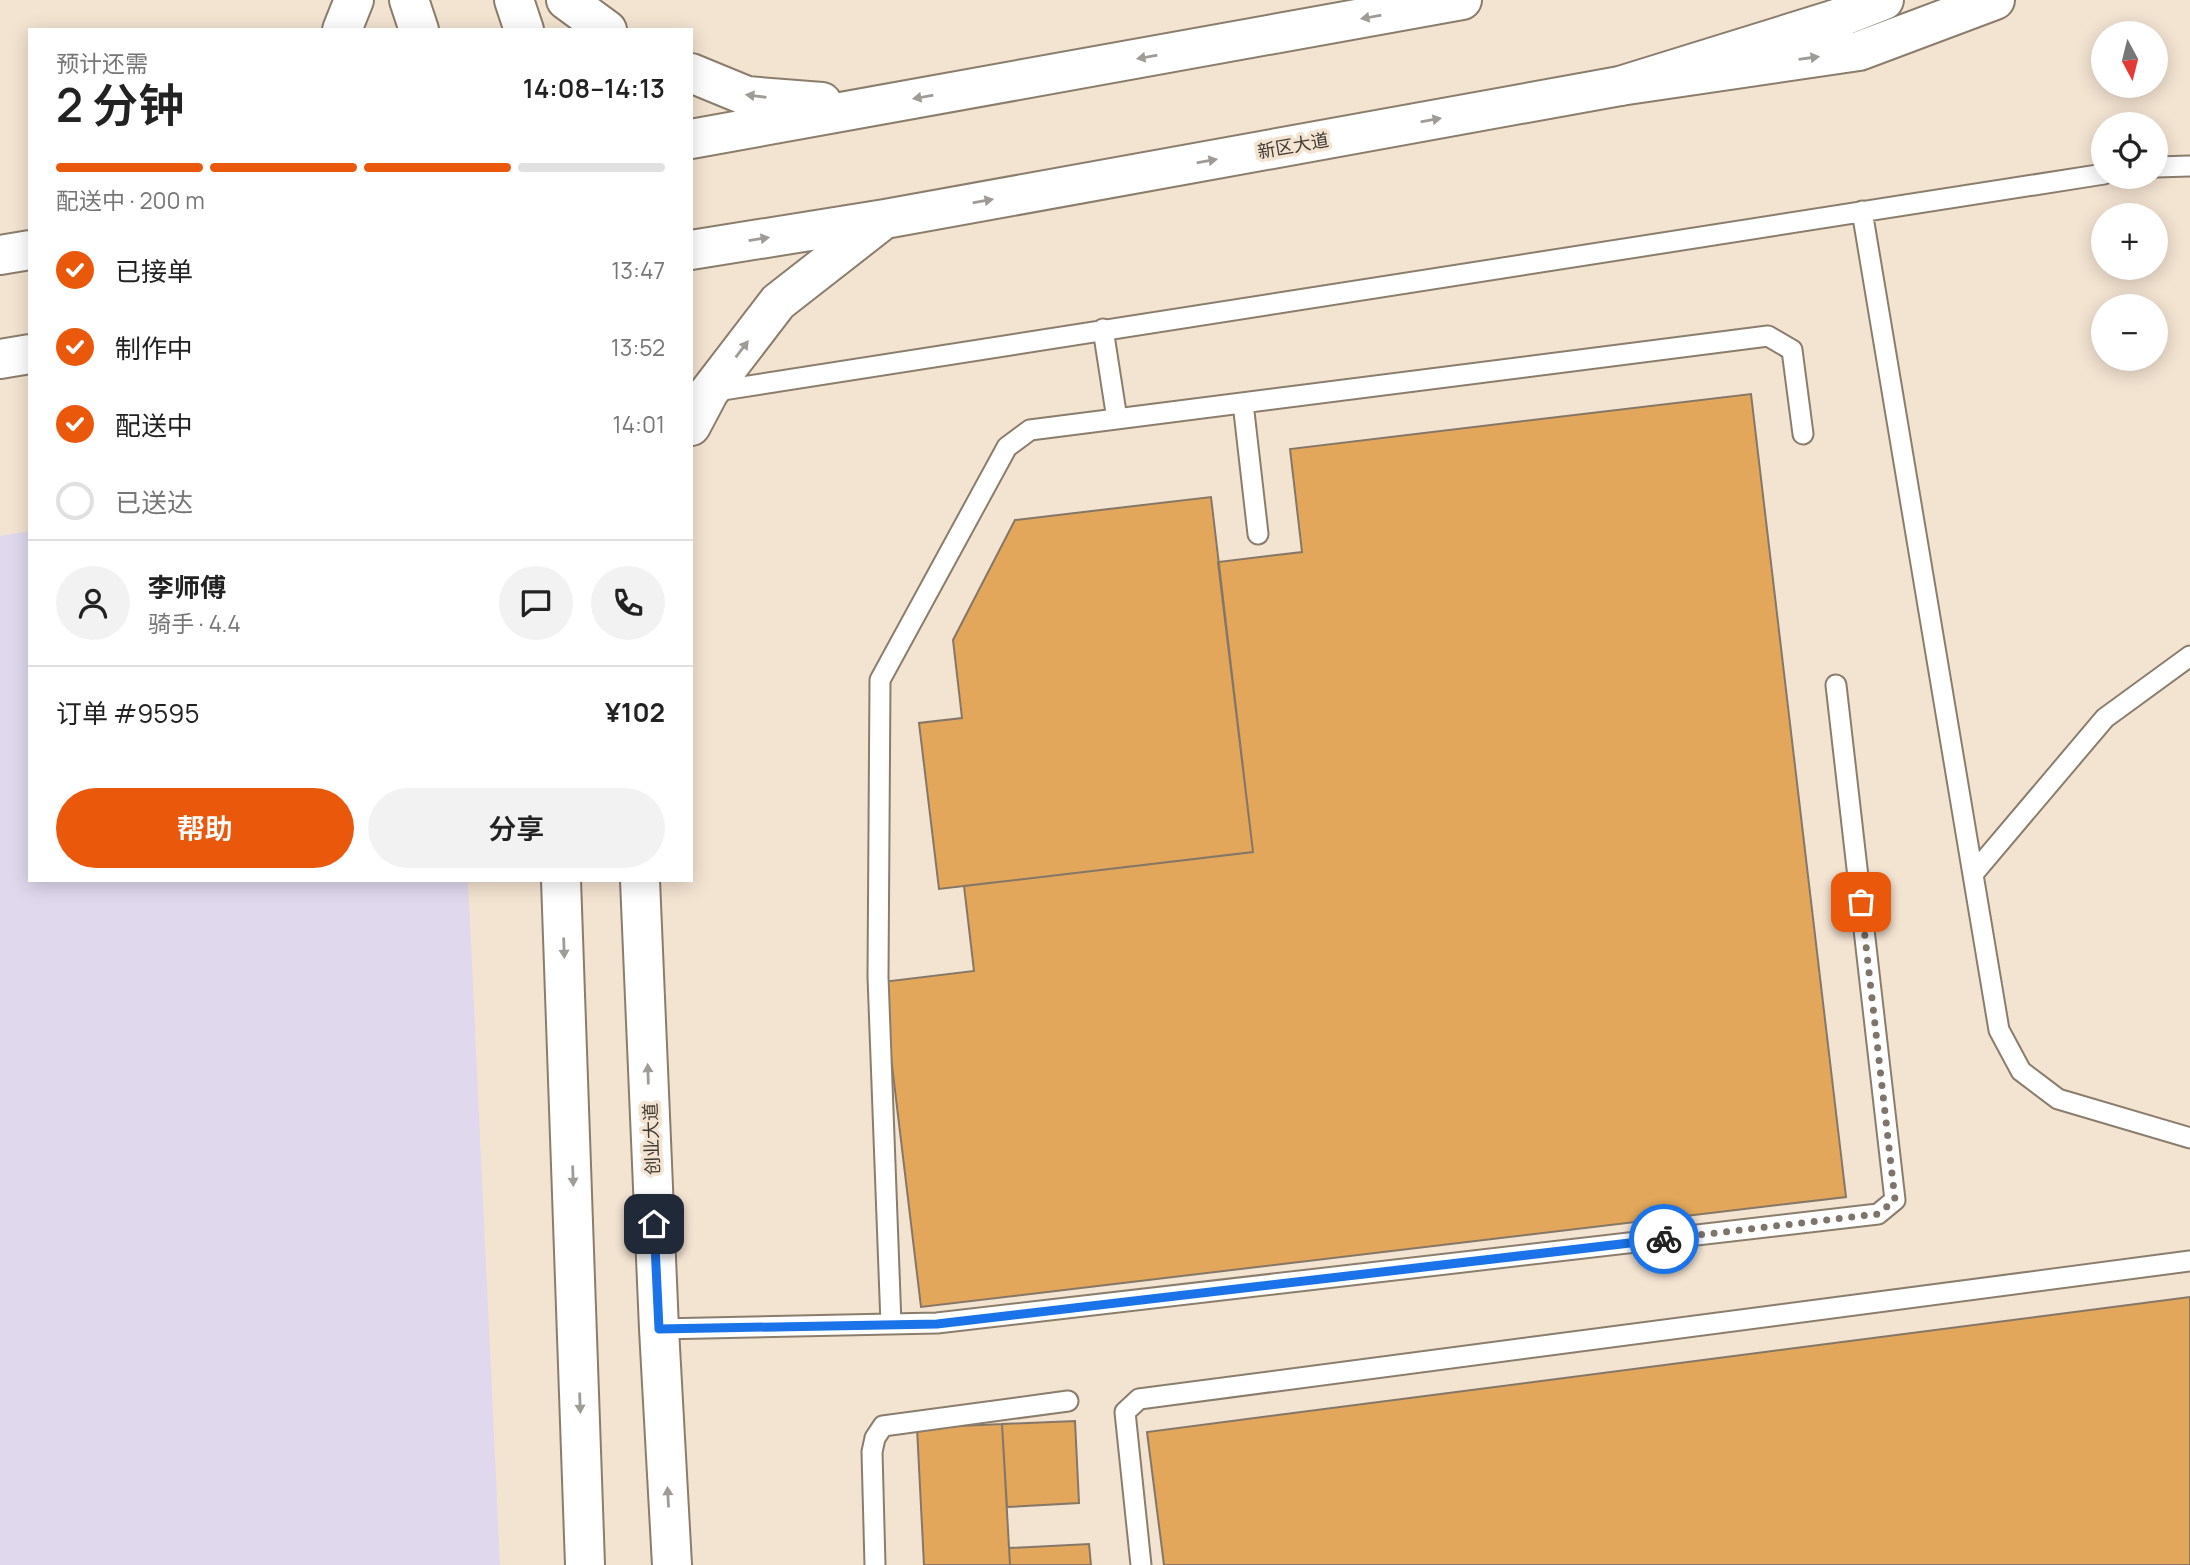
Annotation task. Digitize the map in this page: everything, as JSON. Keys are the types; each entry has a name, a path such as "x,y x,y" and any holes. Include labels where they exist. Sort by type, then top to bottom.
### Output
{"main road":[{"path":"343,28 354,0"},
{"path":"409,0 418,28"},
{"path":"513,0 523,28"},
{"path":"566,0 604,28"},
{"path":"693,139 1462,0"},
{"name":"新区大道","path":"693,250 885,219 1620,86 1836,19 1884,0"},
{"path":"1620,86 1859,51 1995,0"},
{"path":"693,74 747,96 873,106"},
{"path":"693,422 709,392 778,302 885,219"},
{"path":"0,255 28,250"},
{"path":"0,359 28,354"},
{"path":"562,882 585,1565"},
{"name":"创业大道","path":"640,882 672,1565"}],"lane":[{"path":"2168,167 2190,166"},
{"path":"709,392 2091,176"},
{"path":"1862,211 1999,1030 2021,1071 2058,1099 2190,1138"},
{"path":"1103,329 1117,419"},
{"path":"891,1324 878,977 880,680 1007,447 1030,430 1768,336 1792,351 1803,434"},
{"path":"1243,403 1258,534"},
{"path":"1973,874 2105,718 2190,656"},
{"path":"659,1329 937,1324 1878,1214 1895,1200 1836,685"},
{"path":"1141,1565 1125,1412 1139,1399 2190,1261"},
{"path":"875,1565 872,1452 875,1438 883,1426 1068,1401"}],"shaded area":[{"path":"28,531 28,882 468,882 500,1565 0,1565 0,536"}],"building":[{"path":"1751,394 1846,1197 921,1307 882,982 974,971 964,886 1253,852 1218,562 1302,552 1290,449"},
{"path":"1211,497 1253,852 939,889 919,723 962,718 953,640 1015,520"},
{"path":"2190,1297 2190,1565 1164,1565 1147,1432"},
{"path":"1075,1421 1079,1503 1007,1507 1002,1424"},
{"path":"1002,1424 1010,1565 924,1565 917,1428"},
{"path":"1089,1544 1091,1565 1010,1565 1009,1548"}],"way so far":[{"path":"1664,1239 1878,1214 1895,1200 1861,902"}],"route":[{"path":"654,1224 659,1329 937,1324 1664,1239"}]}
